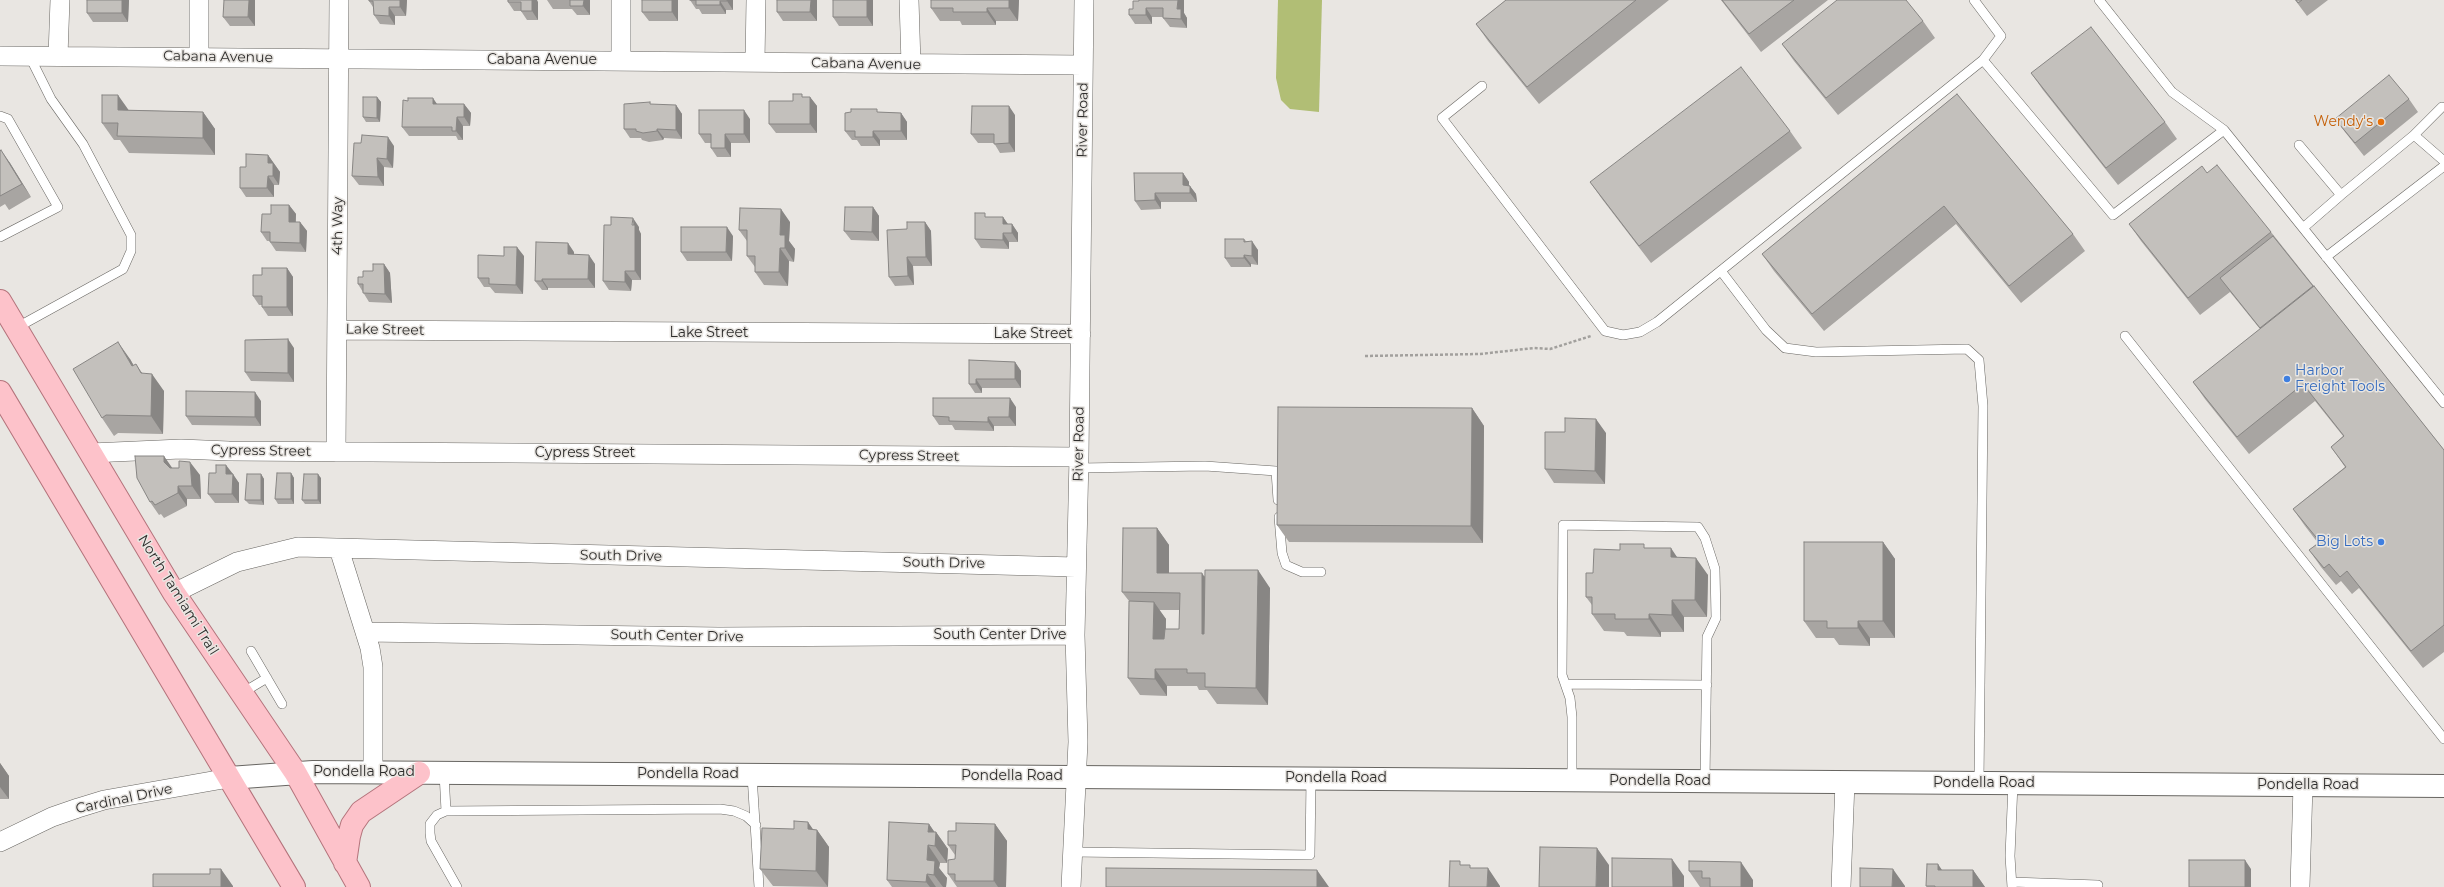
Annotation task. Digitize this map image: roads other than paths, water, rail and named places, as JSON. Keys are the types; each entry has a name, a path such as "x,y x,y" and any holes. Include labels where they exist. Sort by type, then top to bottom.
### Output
{"main road":[{"name":"North Tamiami Trail","path":"0,301 174,593 295,772 359,887"},
{"path":"0,392 294,887"},
{"name":"Pondella Road","path":"229,778 295,772 373,772 2444,786"},
{"path":"345,863 352,825 361,812 419,773"}],"street":[{"path":"58,56 60,0"},
{"path":"199,0 199,58"},
{"name":"4th Way","path":"336,452 339,0"},
{"path":"621,60 622,0"},
{"path":"755,62 756,0"},
{"path":"909,0 911,64"},
{"name":"River Road","path":"1071,887 1078,742 1075,635 1081,334 1084,0"},
{"name":"Cabana Avenue","path":"0,56 1083,65"},
{"name":"Lake Street","path":"337,330 1081,334"},
{"name":"Cypress Street","path":"91,453 181,449 1079,462"},
{"name":"South Drive","path":"174,593 237,562 298,547 1076,567"},
{"path":"339,549 365,632 373,667 373,772"},
{"name":"South Center Drive","path":"365,632 719,637 1075,635"},
{"name":"Cardinal Drive","path":"0,842 52,817 104,800 229,778"},
{"path":"1841,887 1844,782"},
{"path":"2300,887 2303,785"}],"lane":[{"path":"1482,86 1442,118 1605,331 1623,335 1640,332 1657,322 1983,60 2001,36 1974,0"},
{"path":"2099,0 2172,92 2224,130 2444,403"},
{"path":"16,328 123,269 131,251 131,235 83,144 51,100 29,56"},
{"path":"1983,60 2113,215 2224,130"},
{"path":"2303,228 2341,194 2414,135 2442,107"},
{"path":"0,116 8,119 58,207 0,237"},
{"path":"2414,135 2444,161"},
{"path":"2299,145 2341,194"},
{"path":"2326,257 2444,166"},
{"path":"1721,271 1766,330 1785,348 1816,352 1967,349 1979,360 1983,406 1979,782"},
{"path":"2125,336 2444,739"},
{"path":"1079,462 1205,466 1276,471 1282,553 1286,565 1302,572 1321,572"},
{"path":"1572,780 1572,716 1570,698 1562,675 1563,525 1698,527 1705,538 1715,569 1716,618 1707,637 1705,781"},
{"path":"251,651 282,704"},
{"path":"242,693 267,678"},
{"path":"1565,684 1706,685"},
{"path":"444,773 446,811"},
{"path":"752,774 759,887"},
{"path":"1073,852 1310,855 1311,778"},
{"path":"2013,783 2010,856 2012,885 2098,885"},
{"path":"457,887 431,841 430,824 437,815 446,811 720,809 734,811 746,816 756,825"}],"place":[{"name":"Wendy's","path":"2381,122"},
{"name":"Harbor Freight Tools","path":"2287,379"},
{"name":"Big Lots","path":"2381,542"}]}
